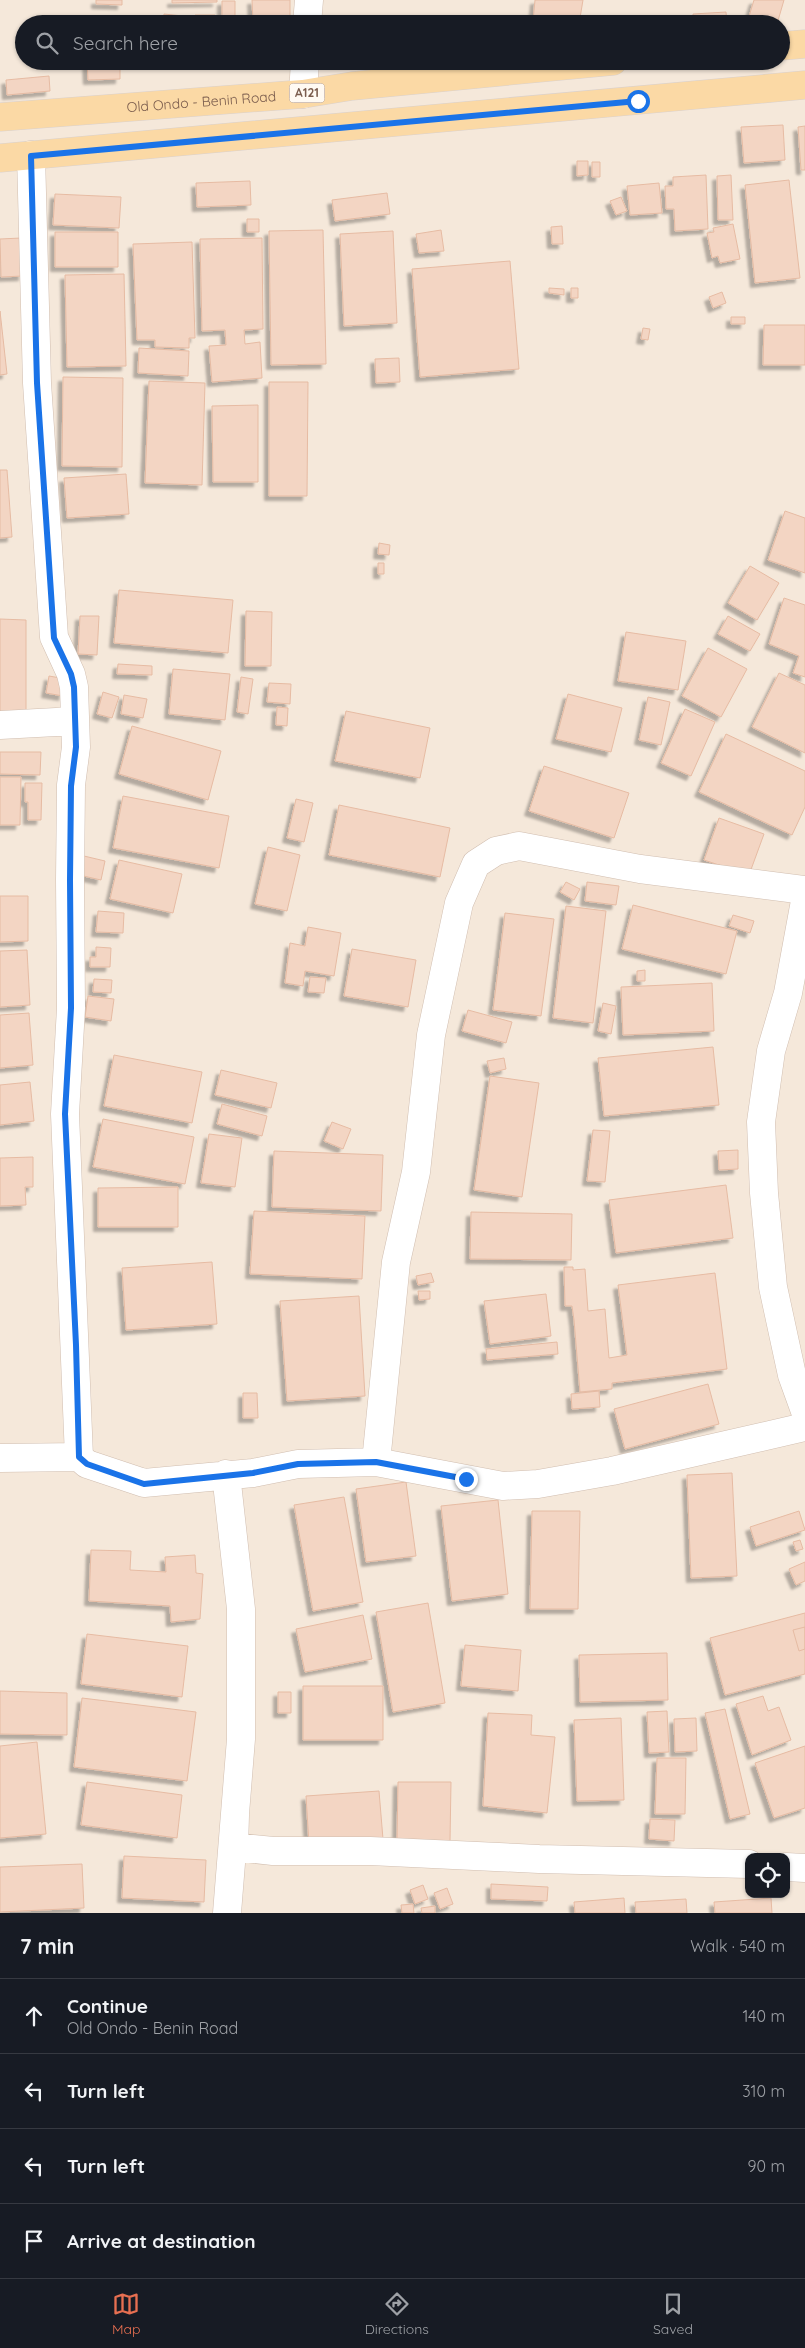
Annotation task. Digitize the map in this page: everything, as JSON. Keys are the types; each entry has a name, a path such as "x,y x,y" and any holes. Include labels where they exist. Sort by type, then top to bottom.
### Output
{"main road":[{"path":"790,45 805,44"},
{"name":"Old Ondo - Benin Road","path":"0,117 303,94 352,86 519,70"},
{"path":"0,158 805,85"},
{"path":"352,86 353,127"}],"street":[{"path":"307,15 308,0"},
{"path":"303,94 304,70"},
{"path":"31,156 37,383 54,638 71,674 74,687 76,747 71,786 71,1008 65,1114 76,1345 79,1457"},
{"path":"0,725 75,721"},
{"path":"376,1462 396,1262 416,1172 431,1035 459,903 476,864 496,851 520,846 640,869 805,890"},
{"path":"805,901 788,994 771,1051 761,1122 764,1192 773,1287 792,1375 805,1411"},
{"path":"0,1458 79,1457 87,1464 144,1484 226,1474 253,1473 298,1464 376,1462 503,1486 538,1484 612,1471 805,1427"},
{"path":"226,1474 241,1609 241,1739 227,1913"},
{"path":"235,1815 234,1847 263,1850 370,1851 539,1859 745,1864"},
{"path":"790,1867 805,1868"}],"shaded area":[{"path":"0,0 805,0 805,1913 0,1913"}],"building":[{"path":"96,0 122,0 122,5 96,4"},
{"path":"172,0 217,0 217,2 172,3"},
{"path":"252,0 290,0 290,15 253,15"},
{"path":"535,0 583,0 580,15 534,15"},
{"path":"754,0 784,0 780,15 749,15"},
{"path":"222,1 235,1 235,15 222,15"},
{"path":"726,12 726,15 693,15"},
{"path":"87,70 120,70 120,79 88,80"},
{"path":"49,76 50,91 7,95 6,80"},
{"path":"783,125 785,160 744,163 741,127"},
{"path":"805,126 805,170 801,170 798,127"},
{"path":"577,161 588,161 588,175 577,176"},
{"path":"592,162 600,162 600,177 592,177"},
{"path":"706,175 708,229 675,231 674,209 666,209 665,186 673,186 673,177"},
{"path":"731,175 733,220 718,220 717,176"},
{"path":"789,180 800,278 755,283 745,185"},
{"path":"250,181 251,205 197,207 196,183"},
{"path":"659,183 662,213 630,215 627,186"},
{"path":"387,193 390,214 335,221 332,200"},
{"path":"55,194 121,197 119,228 53,225"},
{"path":"621,197 627,211 616,215 610,201"},
{"path":"247,219 259,219 259,232 247,232"},
{"path":"733,224 740,259 720,263 718,256 712,258 707,233 714,232 713,228"},
{"path":"562,226 563,244 552,244 551,227"},
{"path":"323,230 326,364 271,365 269,231"},
{"path":"441,230 444,251 419,253 416,234"},
{"path":"393,231 397,323 344,326 340,234"},
{"path":"55,232 118,232 118,267 55,267"},
{"path":"21,238 23,276 1,277 0,239"},
{"path":"262,238 263,329 244,330 245,344 260,342 262,378 212,382 209,346 226,345 225,330 202,331 200,239"},
{"path":"192,242 195,338 189,338 189,348 155,347 155,340 137,340 133,244"},
{"path":"510,261 519,369 420,377 412,269"},
{"path":"124,274 126,366 67,367 65,275"},
{"path":"549,288 564,289 564,295 549,293"},
{"path":"571,288 578,288 578,298 571,298"},
{"path":"722,292 726,303 713,308 709,297"},
{"path":"0,311 7,374 0,375"},
{"path":"731,317 745,317 745,324 731,324"},
{"path":"764,325 805,325 805,365 763,365"},
{"path":"643,328 650,329 648,340 641,339"},
{"path":"139,348 189,351 188,376 138,373"},
{"path":"399,358 400,382 376,383 375,359"},
{"path":"63,377 123,378 122,467 62,466"},
{"path":"149,381 205,383 202,485 145,483"},
{"path":"269,382 308,382 307,496 269,496"},
{"path":"258,405 258,482 213,482 212,406"},
{"path":"0,470 7,470 12,537 0,538"},
{"path":"126,474 129,514 67,518 64,478"},
{"path":"785,511 805,518 805,573 768,560"},
{"path":"379,543 390,545 389,555 378,554"},
{"path":"378,563 384,563 384,574 378,574"},
{"path":"750,566 779,583 757,620 728,603"},
{"path":"119,590 233,600 228,653 114,643"},
{"path":"784,598 805,605 805,677 793,673 799,656 769,644"},
{"path":"246,611 272,612 271,666 245,666"},
{"path":"80,616 99,616 97,655 78,654"},
{"path":"728,616 760,634 750,651 718,634"},
{"path":"0,619 26,620 26,715 0,715"},
{"path":"626,632 686,641 678,690 618,681"},
{"path":"708,648 747,669 721,717 682,696"},
{"path":"118,664 152,666 152,675 117,674"},
{"path":"173,669 230,674 225,720 169,714"},
{"path":"779,673 805,685 805,753 752,727"},
{"path":"49,676 66,679 63,696 46,693"},
{"path":"241,677 253,679 248,714 237,712"},
{"path":"269,683 291,684 290,704 267,702"},
{"path":"103,692 119,697 112,718 97,714"},
{"path":"568,694 622,708 611,752 556,739"},
{"path":"124,695 147,699 143,718 121,714"},
{"path":"648,697 670,702 661,745 639,740"},
{"path":"277,707 288,708 287,726 276,725"},
{"path":"685,709 715,722 691,776 661,763"},
{"path":"346,711 430,728 420,778 335,761"},
{"path":"132,726 221,751 208,800 119,774"},
{"path":"726,734 805,771 805,807 792,835 699,792"},
{"path":"0,752 41,752 40,775 0,774"},
{"path":"544,766 629,793 614,838 529,811"},
{"path":"0,777 21,777 20,825 0,825"},
{"path":"25,783 42,783 41,820 28,820 28,802 25,802"},
{"path":"123,796 229,816 219,868 113,848"},
{"path":"296,799 313,803 304,842 287,838"},
{"path":"339,805 450,828 440,877 329,855"},
{"path":"719,818 764,834 749,875 704,860"},
{"path":"268,847 300,855 287,911 255,904"},
{"path":"84,856 105,861 101,880 79,875"},
{"path":"119,860 182,874 173,913 110,899"},
{"path":"566,882 580,889 574,900 560,892"},
{"path":"587,882 619,886 616,905 585,901"},
{"path":"0,896 28,896 28,941 0,942"},
{"path":"633,905 737,931 726,974 622,949"},
{"path":"566,906 606,911 593,1023 553,1018"},
{"path":"98,911 124,913 123,933 96,932"},
{"path":"505,913 554,919 541,1016 493,1010"},
{"path":"733,915 754,921 750,933 729,926"},
{"path":"308,927 341,933 334,976 305,971 303,986 285,983 290,943 305,946"},
{"path":"96,947 111,948 110,967 90,967 90,957 96,957"},
{"path":"352,949 416,960 408,1007 344,996"},
{"path":"27,950 30,1005 0,1007 0,951"},
{"path":"645,970 645,981 637,981 637,971"},
{"path":"310,977 326,978 324,993 308,992"},
{"path":"94,979 112,980 111,993 93,992"},
{"path":"712,983 714,1031 623,1035 621,987"},
{"path":"88,996 114,999 111,1021 85,1017"},
{"path":"603,1003 616,1006 611,1034 598,1031"},
{"path":"468,1010 512,1022 506,1043 462,1031"},
{"path":"29,1013 33,1065 0,1068 0,1015"},
{"path":"713,1047 719,1105 604,1116 598,1058"},
{"path":"114,1055 202,1072 192,1123 104,1106"},
{"path":"504,1058 506,1069 490,1073 487,1061"},
{"path":"221,1070 277,1083 271,1108 215,1095"},
{"path":"490,1076 539,1083 522,1197 474,1190"},
{"path":"30,1082 34,1121 0,1125 0,1085"},
{"path":"222,1104 267,1116 262,1136 217,1124"},
{"path":"103,1119 194,1137 185,1184 93,1167"},
{"path":"332,1122 351,1129 343,1149 324,1141"},
{"path":"593,1130 610,1131 605,1182 587,1181"},
{"path":"209,1134 242,1138 235,1187 201,1183"},
{"path":"738,1150 738,1169 719,1170 718,1151"},
{"path":"274,1151 383,1155 381,1211 272,1207"},
{"path":"33,1157 33,1187 25,1187 26,1205 0,1206 0,1158"},
{"path":"726,1185 733,1238 616,1253 609,1200"},
{"path":"178,1187 178,1227 98,1227 98,1188"},
{"path":"254,1211 365,1216 362,1279 250,1274"},
{"path":"471,1212 572,1214 571,1260 470,1259"},
{"path":"212,1262 217,1324 126,1330 122,1268"},
{"path":"564,1267 573,1267 573,1270 585,1269 588,1311 605,1309 609,1358 627,1355 618,1285 715,1273 727,1369 612,1383 612,1389 580,1392 572,1306 565,1306"},
{"path":"431,1273 434,1282 418,1285 416,1276"},
{"path":"418,1291 430,1291 430,1299 419,1300"},
{"path":"546,1294 551,1336 490,1344 484,1301"},
{"path":"359,1296 365,1396 287,1401 280,1301"},
{"path":"557,1342 558,1354 487,1360 486,1349"},
{"path":"708,1384 719,1424 625,1449 614,1409"},
{"path":"599,1391 600,1407 572,1409 571,1394"},
{"path":"243,1393 257,1393 258,1418 243,1418"},
{"path":"732,1473 737,1576 691,1578 687,1475"},
{"path":"406,1482 416,1556 366,1562 356,1489"},
{"path":"344,1497 363,1602 313,1611 294,1505"},
{"path":"498,1500 508,1594 452,1601 441,1506"},
{"path":"532,1511 580,1511 578,1609 530,1609"},
{"path":"799,1511 805,1530 756,1546 750,1527"},
{"path":"800,1540 803,1549 796,1551 793,1542"},
{"path":"91,1550 131,1551 130,1570 166,1572 165,1557 195,1555 196,1573 203,1574 200,1619 171,1622 170,1606 89,1601"},
{"path":"805,1562 805,1581 796,1585 789,1569"},
{"path":"428,1603 445,1703 393,1712 376,1612"},
{"path":"805,1613 805,1674 725,1695 710,1638"},
{"path":"363,1615 372,1659 305,1672 296,1629"},
{"path":"805,1627 805,1649 799,1651 793,1630"},
{"path":"87,1634 188,1646 182,1697 81,1684"},
{"path":"465,1645 521,1650 518,1691 461,1686"},
{"path":"667,1653 668,1700 580,1702 579,1655"},
{"path":"303,1686 383,1686 383,1740 303,1740"},
{"path":"0,1691 67,1693 67,1735 0,1734"},
{"path":"278,1692 291,1692 291,1713 278,1713"},
{"path":"763,1696 768,1711 779,1707 791,1740 752,1755 736,1704"},
{"path":"82,1698 196,1712 187,1781 74,1767"},
{"path":"725,1709 750,1814 730,1819 705,1713"},
{"path":"667,1711 669,1752 649,1753 647,1712"},
{"path":"488,1713 532,1715 531,1735 555,1737 547,1813 483,1806"},
{"path":"621,1718 624,1800 577,1801 574,1720"},
{"path":"696,1718 697,1751 675,1752 674,1719"},
{"path":"37,1742 46,1834 0,1838 0,1746"},
{"path":"805,1746 805,1808 774,1818 755,1763"},
{"path":"657,1758 686,1758 685,1814 655,1814"},
{"path":"87,1782 182,1795 177,1838 81,1825"},
{"path":"398,1782 451,1782 450,1841 397,1840"},
{"path":"379,1791 383,1839 309,1844 306,1796"},
{"path":"650,1819 675,1820 674,1841 649,1839"},
{"path":"124,1856 206,1860 204,1902 122,1898"},
{"path":"82,1864 84,1908 0,1912 0,1867"},
{"path":"491,1884 548,1887 547,1901 491,1899"},
{"path":"423,1885 428,1899 415,1904 410,1890"},
{"path":"447,1888 453,1904 440,1909 434,1893"},
{"path":"624,1898 625,1913 575,1913 574,1902"},
{"path":"771,1898 772,1913 715,1913 714,1902"},
{"path":"686,1899 687,1913 636,1913 635,1902"},
{"path":"413,1904 414,1913 402,1913 401,1905"},
{"path":"435,1906 435,1913 422,1913 421,1908"}],"route":[{"path":"466,1479 376,1462 298,1464 253,1473 226,1474 144,1484 87,1464 79,1457 76,1345 65,1114 71,1008 71,786 76,747 74,687 71,674 54,638 37,383 31,156 638,101"}]}
